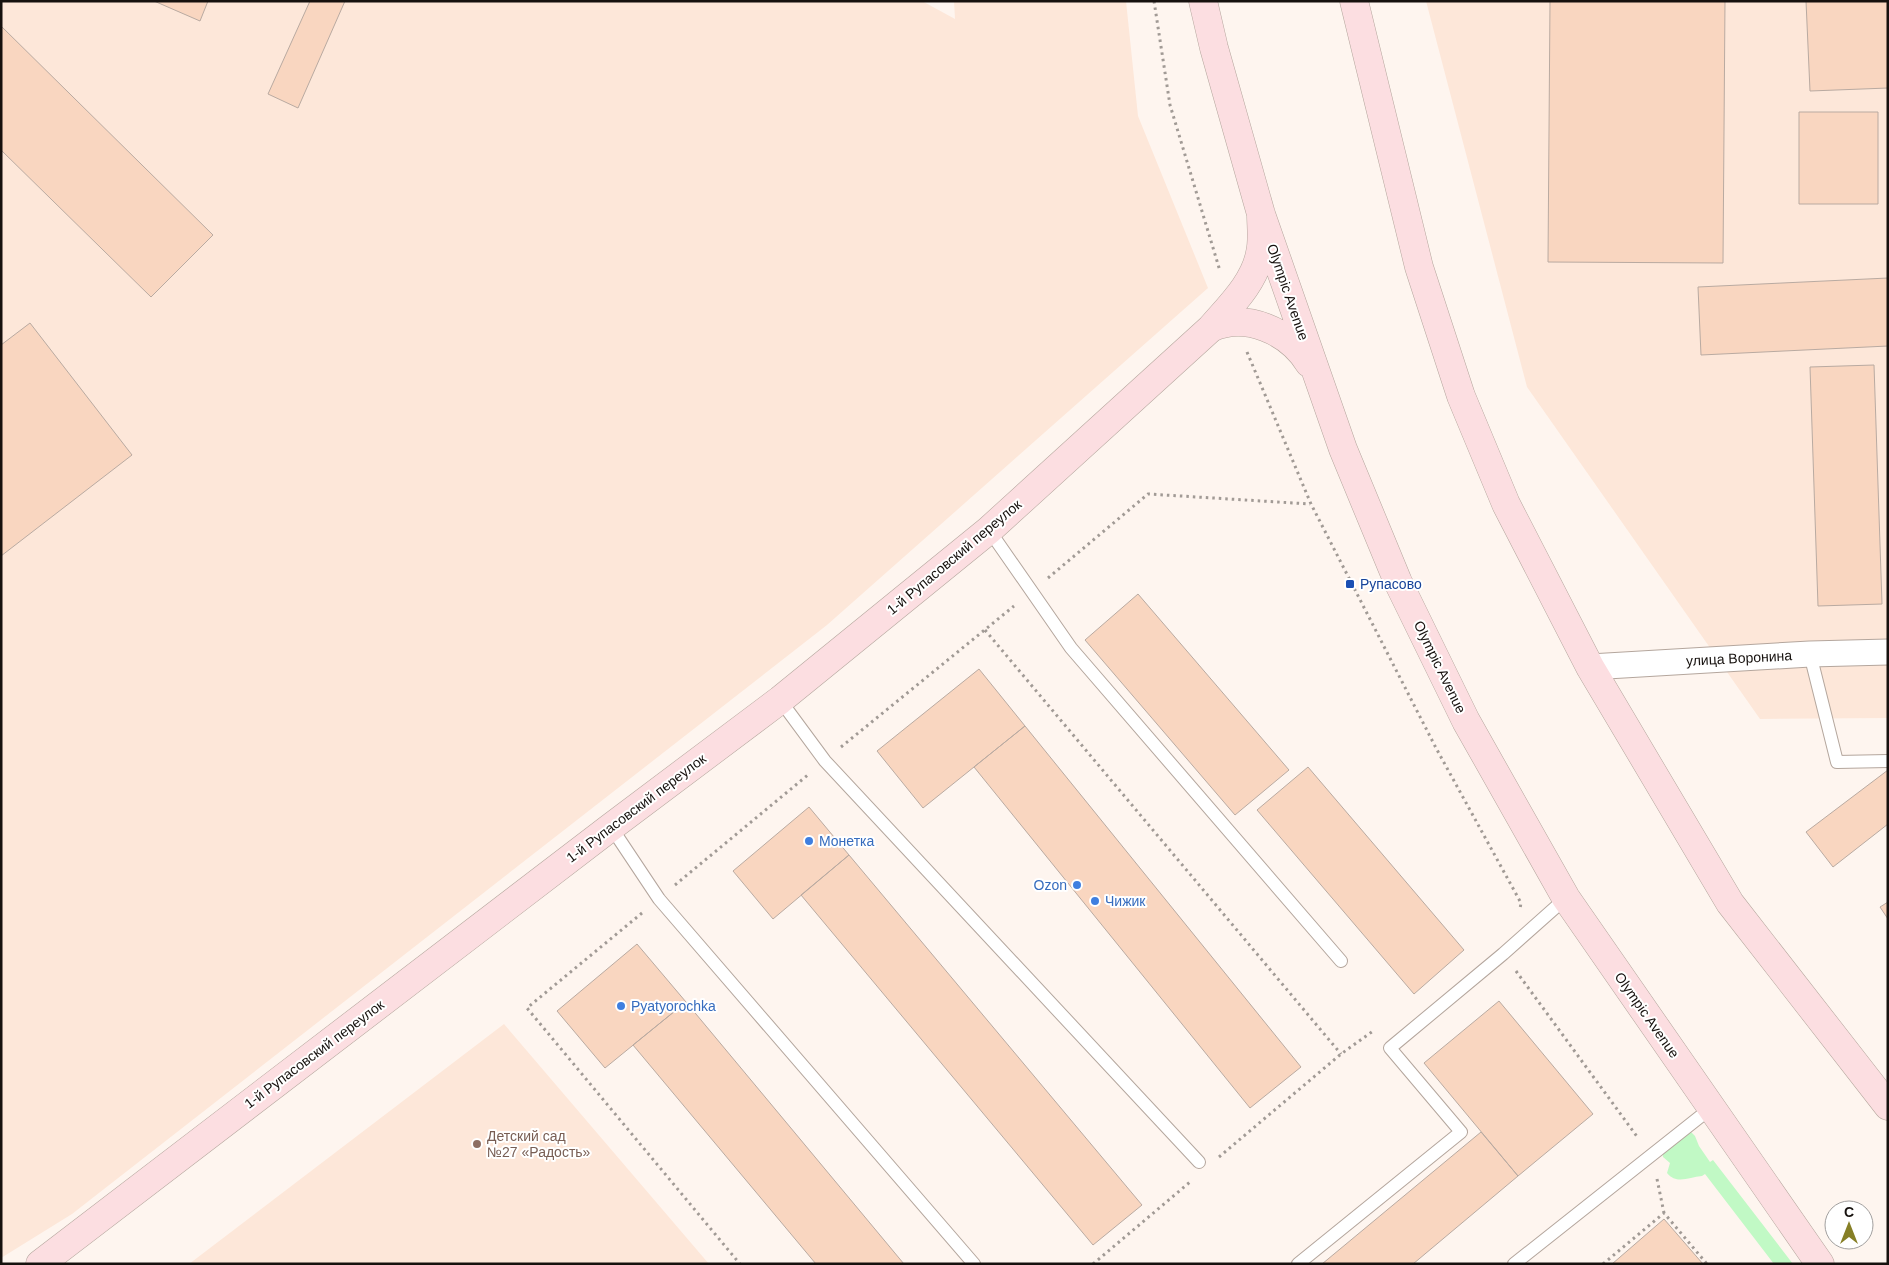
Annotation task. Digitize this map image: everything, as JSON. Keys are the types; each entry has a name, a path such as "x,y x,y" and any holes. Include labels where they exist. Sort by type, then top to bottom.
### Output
{"main road":[{"name":"Olympic Avenue","path":"1203,1 1214,48 1261,214 1343,449 1402,591 1466,721 1566,898 1820,1264"},
{"path":"1354,1 1419,267 1461,396 1506,504 1590,667 1730,903 1888,1106"},
{"name":"1-й Рупасовский переулок","path":"48,1262 611,827 780,700 989,530 1211,328 1233,303 1256,268 1262,237 1261,214"},
{"name":"1-й Рупасовский переулок","path":"1211,328 1221,324 1251,322 1272,330 1299,350 1316,375"}],"street":[{"name":"улица Воронина","path":"1590,667 1810,654 1888,652"}],"lane":[{"path":"989,530 1071,648 1341,961"},
{"path":"1810,654 1837,762 1888,761"},
{"path":"780,700 824,761 1199,1162"},
{"path":"611,827 659,898 974,1264"},
{"path":"1298,1264 1460,1132 1390,1048 1503,954 1566,898"},
{"path":"1514,1264 1711,1108"}],"path":[{"path":"740,1264 527,1008 824,761 1032,592 1148,494 1311,504"},
{"path":"985,630 1341,1054 1212,1163"},
{"path":"1651,1155 1664,1213 1707,1264"},
{"path":"1093,1264 1192,1180"},
{"path":"1603,1264 1664,1213"}],"shaded area":[{"path":"1,1 922,1 955,19 954,1 1126,1 1138,116 1208,288 827,625 72,1214 1,1258"},
{"path":"1426,1 1888,1 1888,718 1760,719 1527,387"},
{"name":"Детский сад №27 «Радость»","path":"504,1024 709,1264 189,1264"}],"green space":[{"path":"1691,1132 1710,1162 1713,1160 1793,1264 1774,1264 1705,1174 1675,1179 1667,1173 1670,1163 1663,1157 1662,1150"}],"building":[{"path":"154,1 208,1 200,21"},
{"path":"310,1 345,1 298,108 268,94"},
{"path":"1550,1 1725,1 1723,263 1548,262"},
{"path":"1806,1 1888,1 1888,88 1810,91"},
{"path":"1,26 213,235 151,297 1,150"},
{"path":"1799,112 1878,112 1878,204 1799,204"},
{"path":"1888,278 1888,346 1701,355 1698,287"},
{"path":"30,323 132,455 1,556 1,345"},
{"path":"1874,365 1882,604 1818,606 1810,367"},
{"path":"1138,594 1289,770 1235,815 1085,640"},
{"path":"979,669 1025,726 923,808 877,751"},
{"path":"1025,726 1301,1067 1250,1108 974,767"},
{"path":"1308,767 1464,950 1414,994 1257,810"},
{"path":"1888,770 1888,824 1833,867 1806,832"},
{"path":"809,807 849,855 773,919 733,871"},
{"path":"849,855 1142,1205 1093,1245 801,895"},
{"path":"1888,902 1888,919 1880,907"},
{"name":"Pyatyorochka","path":"637,944 686,1002 605,1068 557,1011"},
{"path":"1499,1001 1593,1114 1518,1176 1424,1063"},
{"path":"686,1002 904,1264 816,1264 633,1045"},
{"path":"1481,1132 1518,1176 1413,1264 1322,1264"},
{"path":"1664,1219 1703,1264 1612,1264"}],"place":[{"name":"Рупасово","path":"1350,584"},
{"name":"Монетка","path":"809,841"},
{"name":"Ozon","path":"1077,885"},
{"name":"Чижик","path":"1095,901"},
{"name":"Pyatyorochka","path":"621,1006"},
{"name":"Детский сад №27 «Радость»","path":"477,1144"}]}
